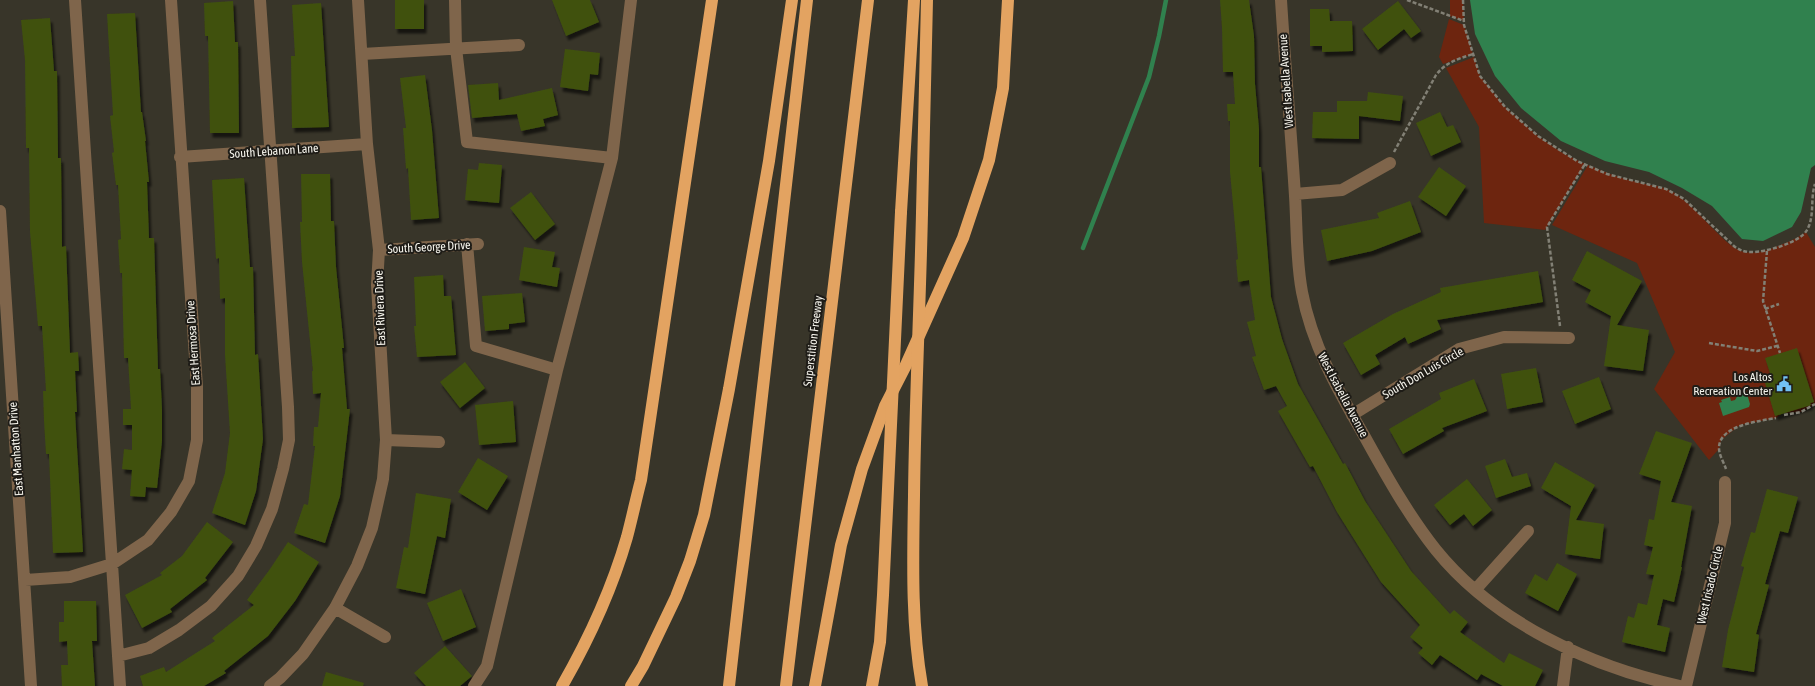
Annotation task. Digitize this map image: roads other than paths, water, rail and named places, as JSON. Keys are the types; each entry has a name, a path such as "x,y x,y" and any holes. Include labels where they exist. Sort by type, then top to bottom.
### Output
{"highway":[{"path":"562,686 583,650 605,600 627,538 641,480 712,0"},
{"path":"631,686 643,666 676,597 690,561 704,515 717,454 769,161 792,0"},
{"path":"729,686 807,0"},
{"name":"Superstition Freeway","path":"786,686 868,0"},
{"path":"872,686 880,642 884,595 901,212 914,0"},
{"path":"922,686 915,639 913,600 915,430 927,0"},
{"path":"815,686 841,545 862,469 885,406 905,367 963,238 989,160 1003,88 1008,0"}],"street":[{"path":"75,0 120,686"},
{"name":"East Hermosa Drive","path":"25,580 70,577 112,564 148,540 171,512 189,480 197,440 197,387 180,157 171,0"},
{"path":"118,656 149,648 179,630 211,606 238,576 256,546 272,508 283,469 289,440 260,0"},
{"name":"East Riviera Drive","path":"270,686 284,682 335,608 357,566 372,528 383,479 386,440 377,285 379,250 367,144 358,0"},
{"path":"455,0 456,48 468,142 612,158"},
{"path":"474,686 487,666 557,370 612,158 631,0"},
{"name":"West Isabella Avenue","path":"1281,0 1295,194 1296,252 1302,292 1310,324 1322,358 1352,415 1418,526 1436,551 1497,608 1521,624 1568,647 1610,665 1660,682 1680,686"},
{"path":"362,54 518,45"},
{"name":"South Lebanon Lane","path":"180,157 367,144"},
{"path":"1295,194 1342,190 1390,163"},
{"name":"East Manhatton Drive","path":"0,211 31,686"},
{"name":"South George Drive","path":"379,250 473,244 476,346 557,370"},
{"name":"South Don Luis Circle","path":"1352,415 1459,349 1504,336 1565,337"},
{"path":"386,440 439,442"},
{"name":"West Irisado Circle","path":"1686,686 1725,523 1725,476"},
{"path":"1476,589 1528,531"},
{"path":"335,608 385,637"},
{"path":"1563,686 1568,647"}],"waterway":[{"path":"1083,248 1149,77 1166,0"}],"place":[{"name":"Los Altos Recreation Center","path":"1784,384"}]}
